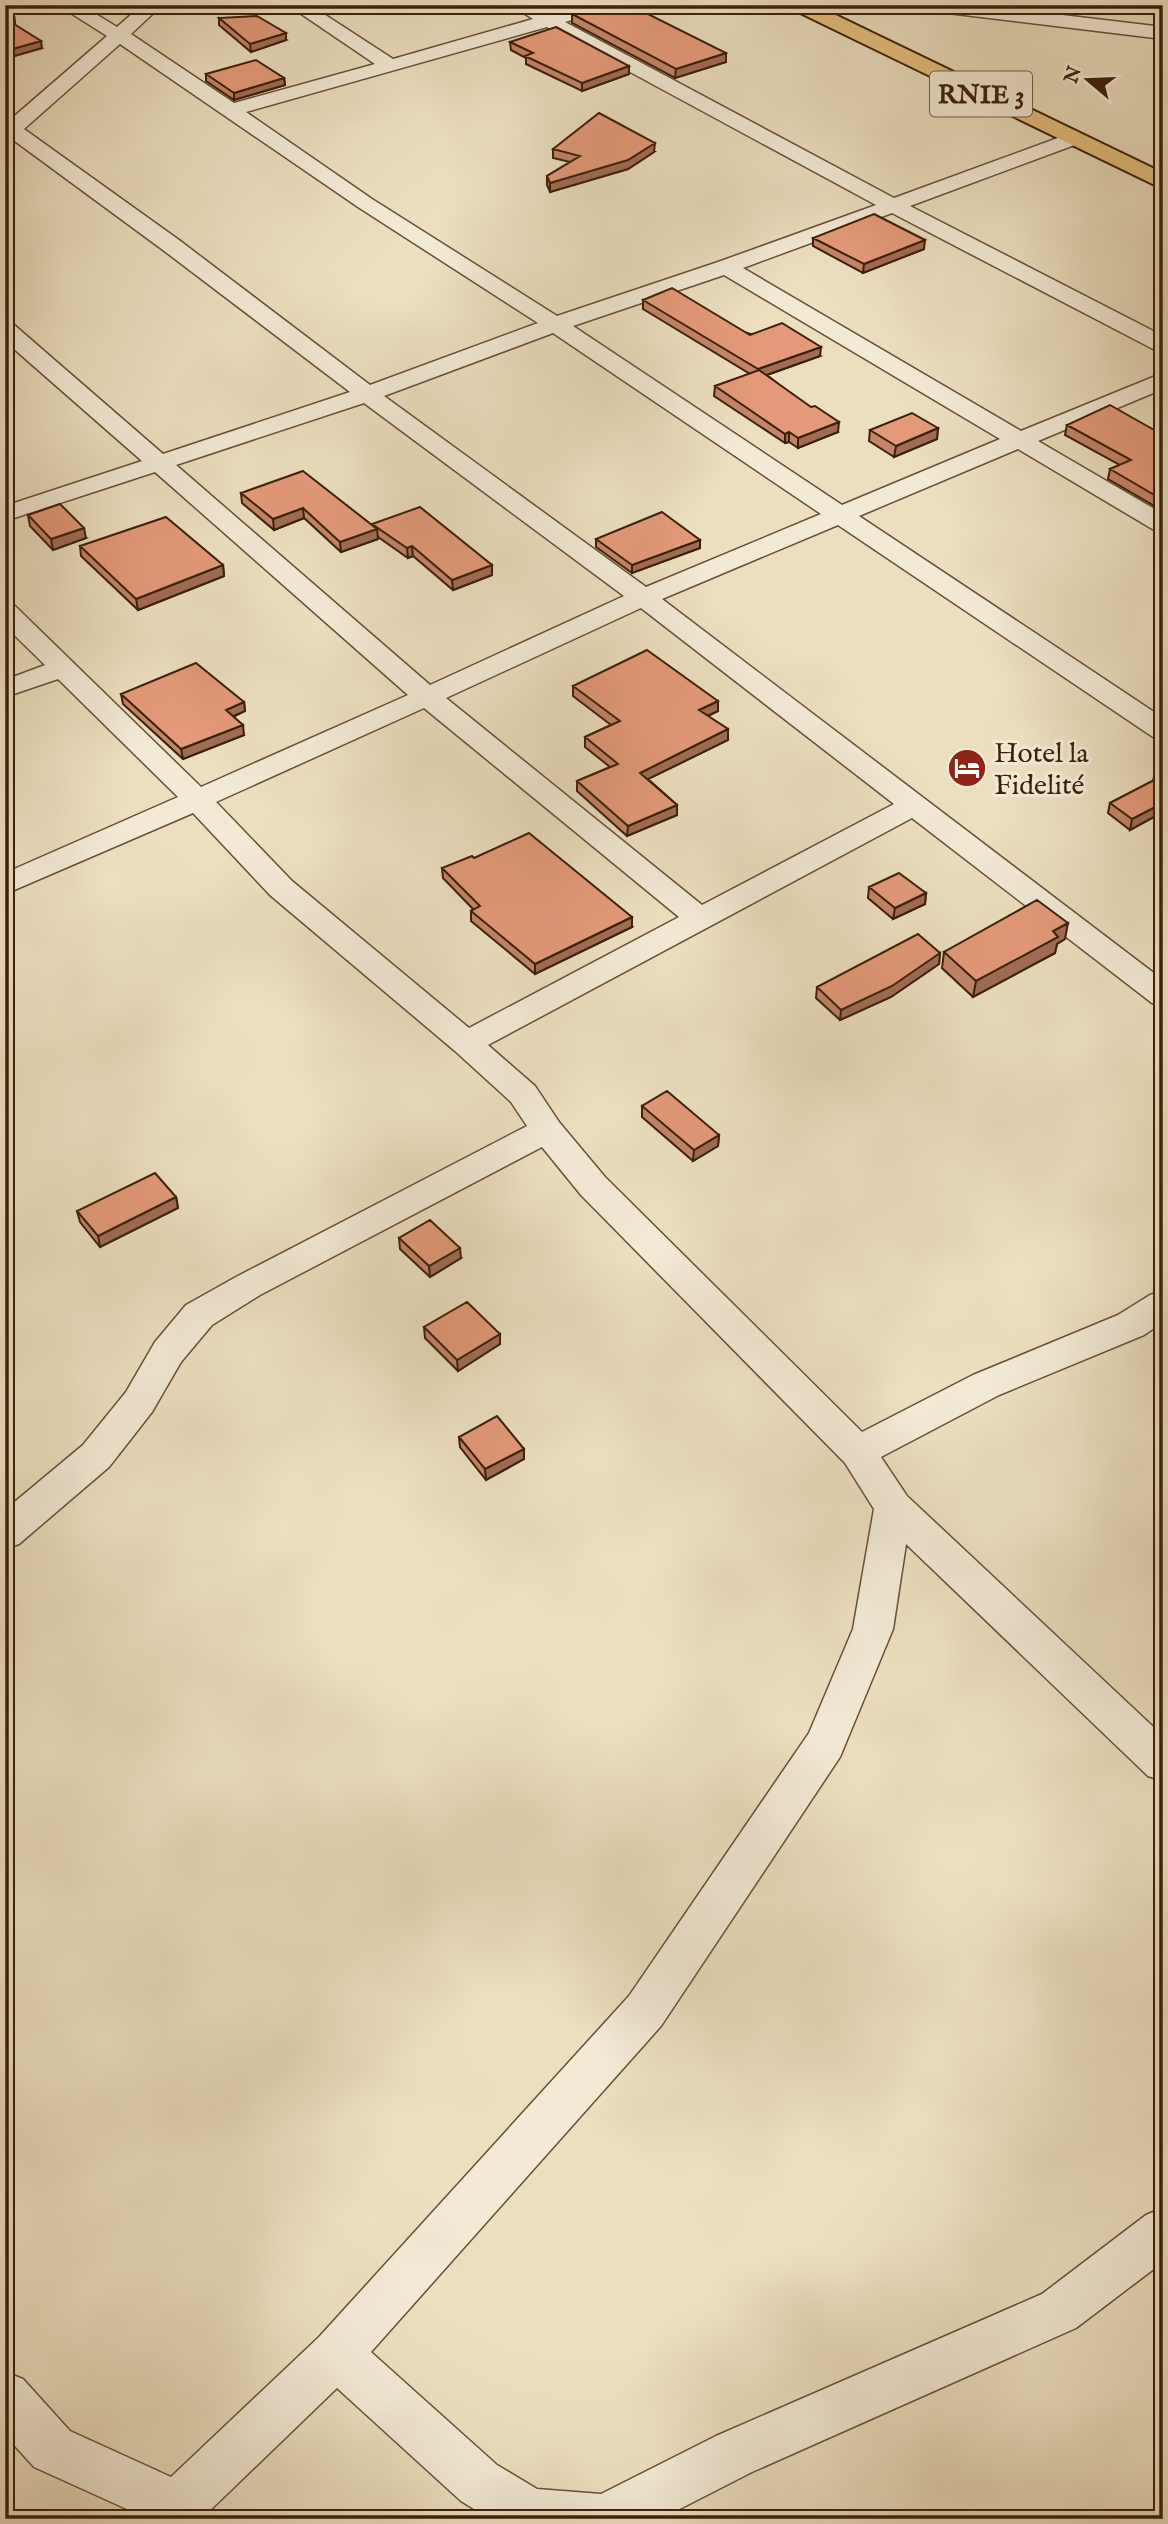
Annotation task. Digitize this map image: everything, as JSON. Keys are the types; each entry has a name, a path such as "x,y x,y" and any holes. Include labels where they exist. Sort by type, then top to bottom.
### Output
{"highway":[{"name":"RNIE 3","path":"799,5 1163,182"}],"street":[{"path":"67,5 142,49 228,111 365,203 555,324 1163,731"},
{"path":"153,5 7,130 171,245 367,394 643,597 1163,996"},
{"path":"297,5 390,65"},
{"path":"520,5 547,22 894,206 1163,345"},
{"path":"228,111 604,5"},
{"path":"931,5 1163,33"},
{"path":"5,514 367,394 555,324 726,267 1073,139"},
{"path":"726,267 1163,526"},
{"path":"5,329 427,697 700,919"},
{"path":"5,885 427,697 643,597 1163,380"},
{"path":"5,611 196,799 281,888 523,1094 547,1130 593,1186 858,1452 893,1507 1163,1763"},
{"path":"5,689 63,668"},
{"path":"466,1043 914,805"},
{"path":"5,1532 96,1456 139,1402 168,1352 199,1315 248,1286 547,1130"},
{"path":"858,1452 986,1385 1130,1325 1163,1304"},
{"path":"5,2397 52,2449 170,2512 336,2354 645,2011 825,1744 873,1629 893,1507"},
{"path":"606,2519 734,2454 1059,2311 1163,2232"},
{"path":"336,2354 489,2489 530,2514 598,2519"}],"building":[{"path":"603,5 630,5 726,53 676,69 572,14"},
{"path":"5,10 14,17 6,19 41,41 9,50 5,47"},
{"path":"257,16 286,33 250,44 219,18"},
{"path":"556,27 629,66 582,83 525,56 533,53 510,42"},
{"path":"256,60 284,78 234,93 206,74"},
{"path":"599,113 655,143 628,160 550,183 547,176 580,156 553,149"},
{"path":"874,214 925,240 864,264 813,238"},
{"path":"672,288 750,335 782,323 821,347 758,369 643,300"},
{"path":"759,370 811,407 815,406 839,422 798,438 789,432 785,434 715,386"},
{"path":"1110,405 1163,435 1163,500 1110,469 1131,460 1067,425"},
{"path":"912,413 938,428 896,446 870,430"},
{"path":"303,471 377,529 340,542 303,508 273,519 241,493"},
{"path":"60,504 84,528 51,539 28,515"},
{"path":"420,507 492,565 452,580 412,546 407,548 372,524"},
{"path":"662,512 700,540 632,565 596,539"},
{"path":"166,517 223,565 136,599 80,546"},
{"path":"647,650 718,701 699,710 728,729 640,773 677,805 628,826 577,781 618,764 585,737 620,721 573,686"},
{"path":"196,663 244,702 226,710 243,725 181,749 121,694"},
{"path":"1163,769 1163,803 1132,819 1110,803 1160,777 1155,773"},
{"path":"529,833 632,917 535,964 471,911 480,906 442,868 472,856 474,858"},
{"path":"899,873 926,893 895,908 869,887"},
{"path":"1037,900 1068,923 1053,931 1058,937 976,981 944,952"},
{"path":"918,934 940,953 892,986 841,1010 817,987"},
{"path":"667,1091 719,1135 694,1150 642,1106"},
{"path":"155,1173 176,1197 98,1236 77,1211"},
{"path":"430,1220 460,1248 429,1266 399,1238"},
{"path":"467,1302 500,1334 457,1360 424,1327"},
{"path":"497,1416 524,1449 485,1469 459,1437"}],"place":[{"name":"Hotel la Fidelité","path":"967,768"}]}
